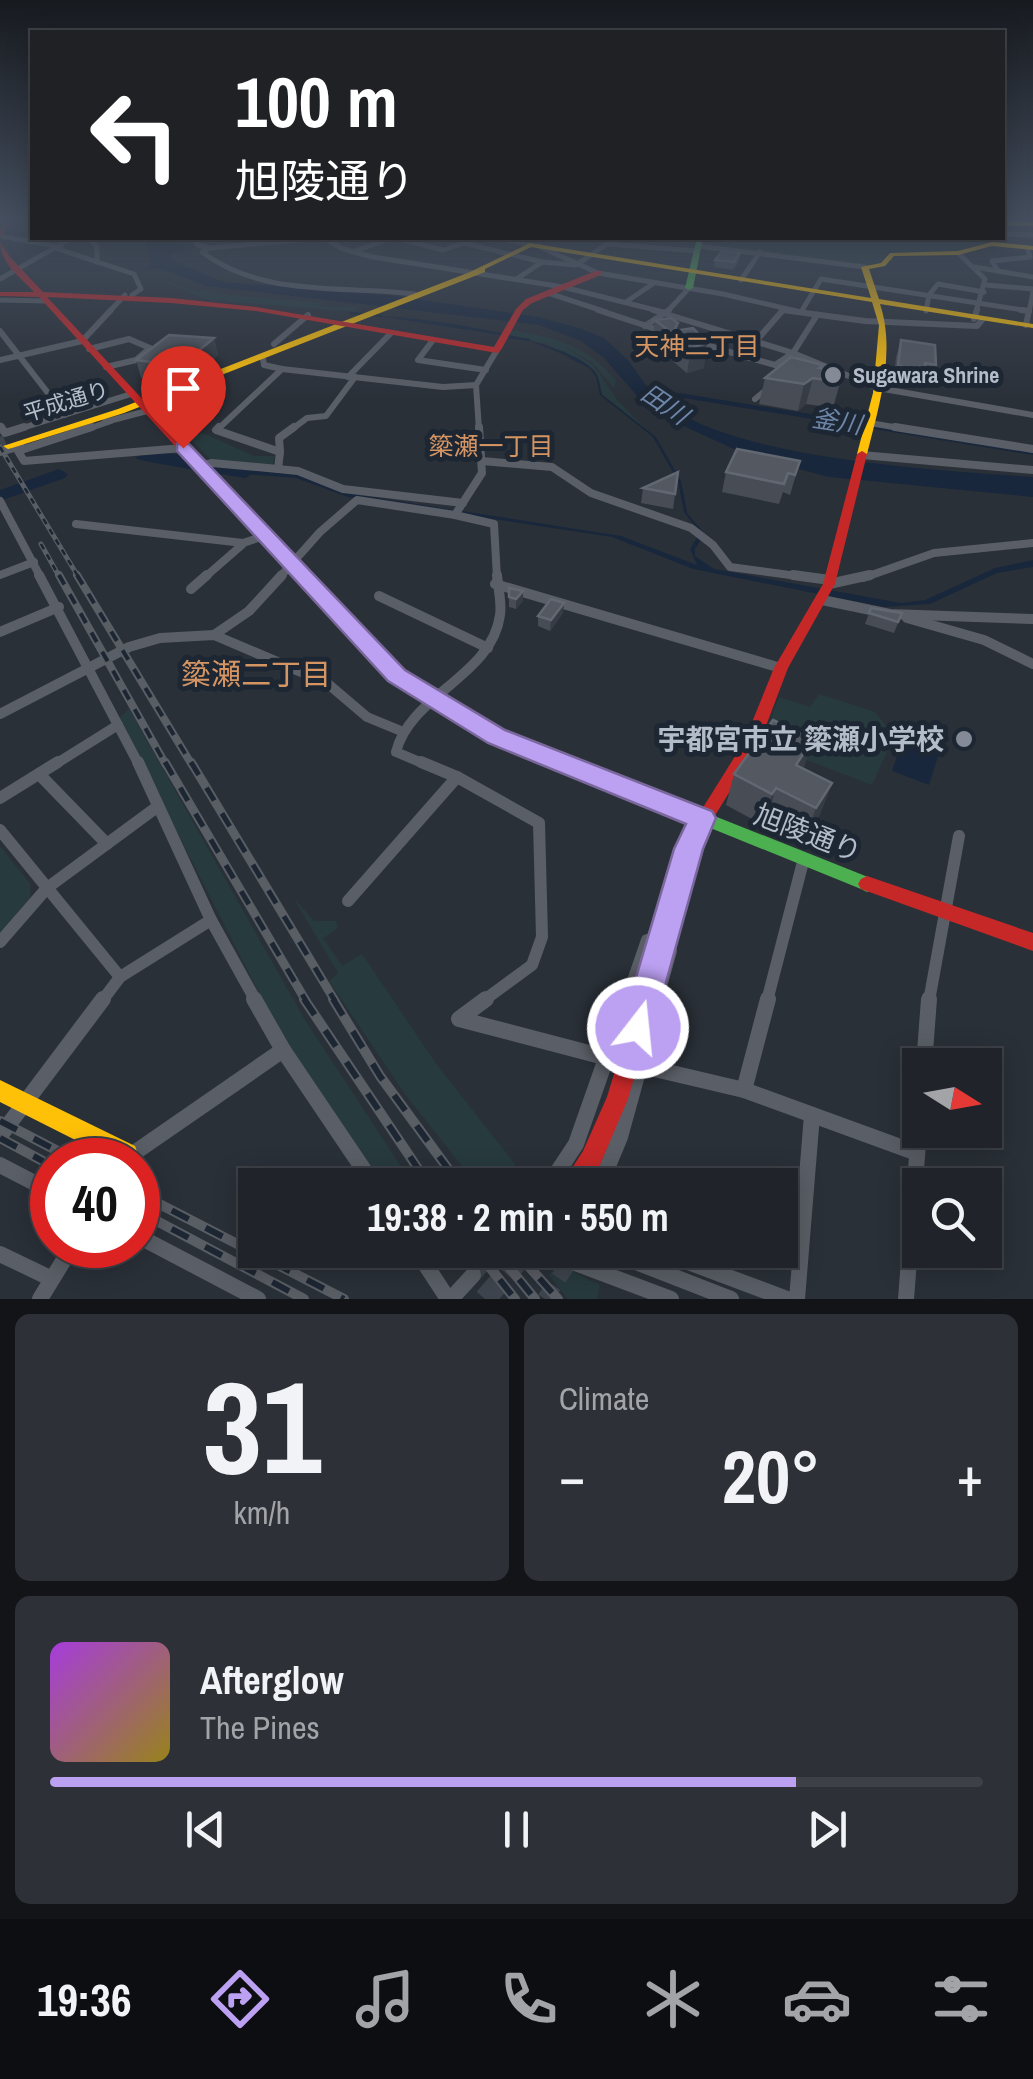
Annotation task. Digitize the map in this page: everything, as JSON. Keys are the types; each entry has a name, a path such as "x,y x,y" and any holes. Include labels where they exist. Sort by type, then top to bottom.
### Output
{"street":[{"name":"旭陵通り","path":"26,279 380,661 434,701 522,748 942,912 1033,942"},
{"path":"85,345 133,293 134,279"},
{"path":"253,279 415,294"},
{"name":"平成通り","path":"3,441 138,401 456,279"},
{"path":"521,279 666,313 792,353 878,388 1033,415"},
{"path":"455,516 482,473 476,385 528,300 583,279"},
{"path":"633,279 801,313 882,322 977,326 985,288"},
{"path":"645,326 666,313 690,288 692,279"},
{"path":"733,279 978,319 1030,321"},
{"path":"801,313 821,279 980,303 1030,321"},
{"path":"585,1168 616,1098 688,849 702,818 751,744 781,668 830,582 878,388 882,322 868,279"},
{"path":"979,279 985,288"},
{"path":"626,302 654,282"},
{"path":"926,311 929,295 938,284 1033,290 1030,321"},
{"path":"0,297 133,293 308,316 497,350"},
{"path":"548,293 678,336"},
{"path":"743,356 784,310"},
{"path":"775,365 792,353 817,315"},
{"path":"274,344 308,316"},
{"path":"0,331 65,415"},
{"path":"278,469 279,438 307,418 326,416 351,377 391,333"},
{"path":"0,360 129,340 150,348 136,360 106,367"},
{"path":"433,340 418,360 486,370"},
{"path":"694,341 790,369"},
{"path":"262,359 264,365 282,370 442,387 476,385"},
{"path":"280,452 216,430 282,370"},
{"path":"755,399 778,379"},
{"path":"110,421 3,441 4,434 65,415 138,401"},
{"path":"138,401 110,421 18,451 24,461 183,448"},
{"path":"870,426 1033,449"},
{"path":"78,432 92,454"},
{"path":"862,456 1033,470"},
{"path":"482,461 552,467 566,484 651,509 717,545 730,567 830,582 847,583 934,552 1033,543"},
{"path":"200,466 212,462 298,471 343,488 463,504"},
{"path":"0,500 6,525 34,562 59,607 211,920 283,1050 363,1168"},
{"path":"0,714 88,665 160,638 214,635 240,620 342,509 357,500 494,524 500,616 488,648 401,731 396,752 457,777 539,824 542,938 532,965 460,1019 608,1058"},
{"path":"76,524 243,544"},
{"path":"190,589 243,544 264,536"},
{"path":"0,576 34,562"},
{"path":"495,584 781,668"},
{"path":"379,596 488,648"},
{"path":"822,600 984,640 1033,664"},
{"path":"0,632 59,607"},
{"path":"890,614 1033,619"},
{"path":"214,635 326,684 367,717 401,731"},
{"path":"0,798 118,725"},
{"path":"39,774 107,844"},
{"path":"348,901 457,777"},
{"path":"0,942 47,888 157,807"},
{"path":"0,830 120,977"},
{"path":"926,1048 942,912 960,836"},
{"path":"744,1090 804,858"},
{"path":"0,1136 120,977 211,920"},
{"path":"560,1168 576,1144 647,940 662,936"},
{"path":"607,1168 642,1066 671,951 662,936"},
{"path":"153,1138 283,1050"},
{"path":"642,1066 744,1090 917,1153"},
{"path":"0,1091 90,1138"},
{"path":"798,1299 812,1115"},
{"path":"906,1299 917,1148"},
{"path":"0,1165 30,1181"},
{"path":"160,1248 258,1299"},
{"path":"0,1254 52,1278"},
{"path":"40,1299 58,1268"},
{"path":"428,1268 450,1299 472,1275"},
{"path":"589,1268 671,1299"},
{"path":"651,1268 732,1299"},
{"path":"704,1268 787,1299"}],"green space":[{"path":"166,283 198,292 202,289 325,303 319,305 323,307 360,306 354,308 359,310 355,312 208,300"},
{"path":"511,330 556,340 594,359 616,381 614,388 593,363 558,343 593,365 618,401 644,428 602,394 593,369 547,344 509,336"},
{"path":"203,433 254,456 275,456 272,467 211,460 188,436"},
{"path":"819,694 875,712 894,736 872,785 762,743 779,697 810,707"},
{"path":"129,709 305,1020 402,1168 372,1168 288,1043 119,718"},
{"path":"0,846 30,884 30,898 0,933"},
{"path":"293,897 314,921 336,921 338,928 323,938 342,966 362,954 437,1065 515,1164 513,1168 464,1168 405,1094 329,981 338,973"},
{"path":"554,1268 565,1268 600,1285 597,1299 568,1299 549,1275"}],"water":[{"path":"187,279 382,294 538,317 604,338 628,360 648,388 1033,450 1033,455 653,393 684,416 726,433 832,458 1033,477 1033,497 829,477 749,456 666,418 640,399 604,358 581,341 539,325 206,286"},
{"path":"379,316 460,325 523,339"},
{"path":"526,339 581,361 596,373 602,395 656,437 681,481 687,513 705,534 695,556 714,569 901,603 925,600 995,568 1033,560 1033,567 997,573 930,604 884,607 693,569 612,537 348,497 296,478 230,473 214,467 294,474 353,494 621,536 697,565 690,549 700,533 684,512 678,481 653,437 600,395 590,369"},
{"path":"905,733 941,747 929,785 892,771"}],"building":[{"path":"671,318 678,323 674,331 693,328 707,343 691,348 655,320"},
{"path":"169,335 214,338 196,353 165,364 136,360"},
{"path":"901,340 935,345 936,365 925,363 925,371 898,366"},
{"path":"791,357 843,372 840,382 813,378 804,384 765,378"},
{"path":"737,449 800,461 795,475 788,473 784,484 726,472"},
{"path":"678,472 675,494 643,488"},
{"path":"509,588 523,591 516,599 509,597"},
{"path":"551,599 564,603 551,620 538,616"},
{"path":"871,608 902,613 898,622 869,613"},
{"path":"773,720 813,739 796,765 832,783 816,808 776,788 772,794 734,774"}],"waterway":[{"path":"351,313 381,316"},
{"path":"509,337 529,340"},
{"path":"562,352 579,362"},
{"path":"143,458 168,458 245,473"},
{"path":"0,496 59,474"},
{"path":"681,489 685,509"}],"tunnel":[{"path":"0,443 5,441"},
{"path":"473,1275 479,1268"},
{"path":"485,1299 512,1268"},
{"path":"545,1299 565,1268"}],"railway":[{"path":"0,447 79,578"},
{"path":"41,544 60,578"},
{"path":"59,575 166,765"},
{"path":"77,575 192,765"},
{"path":"165,762 306,1001"},
{"path":"191,762 335,1001"},
{"path":"304,999 418,1168"},
{"path":"333,999 380,1076 448,1168"},
{"path":"0,1121 33,1138"},
{"path":"0,1138 30,1154"},
{"path":"160,1204 344,1299"},
{"path":"160,1223 304,1299"},
{"path":"490,1268 515,1299"},
{"path":"510,1268 535,1299"},
{"path":"530,1268 558,1299"}],"traffic: fast":[{"path":"689,288 691,279"},
{"path":"496,735 867,884"}],"traffic: slow":[{"path":"8,446 121,411 460,279"},
{"path":"739,279 1033,326"},
{"path":"862,454 878,393 883,325 869,279"},
{"path":"0,1091 95,1138"}],"traffic: jam":[{"path":"26,279 358,638 424,693 496,735"},
{"path":"341,323 497,350 520,309 529,301 584,279"},
{"path":"0,294 171,300 341,323"},
{"path":"585,1168 617,1099 695,833 751,744 781,668 829,584 862,454"},
{"path":"867,884 1033,942"}],"place":[{"name":"Sugawara Shrine","path":"833,375"},
{"name":"宇都宮市立 簗瀬小学校","path":"964,739"}],"district":[{"name":"天神二丁目","path":"697,346"},
{"name":"簗瀬一丁目","path":"491,446"},
{"name":"簗瀬二丁目","path":"256,674"}],"route":[{"path":"183,448 397,675 496,736 702,818 688,849 638,1028"}],"water label":[{"name":"田川","path":"665,404"},
{"name":"釜川","path":"837,421"}]}
